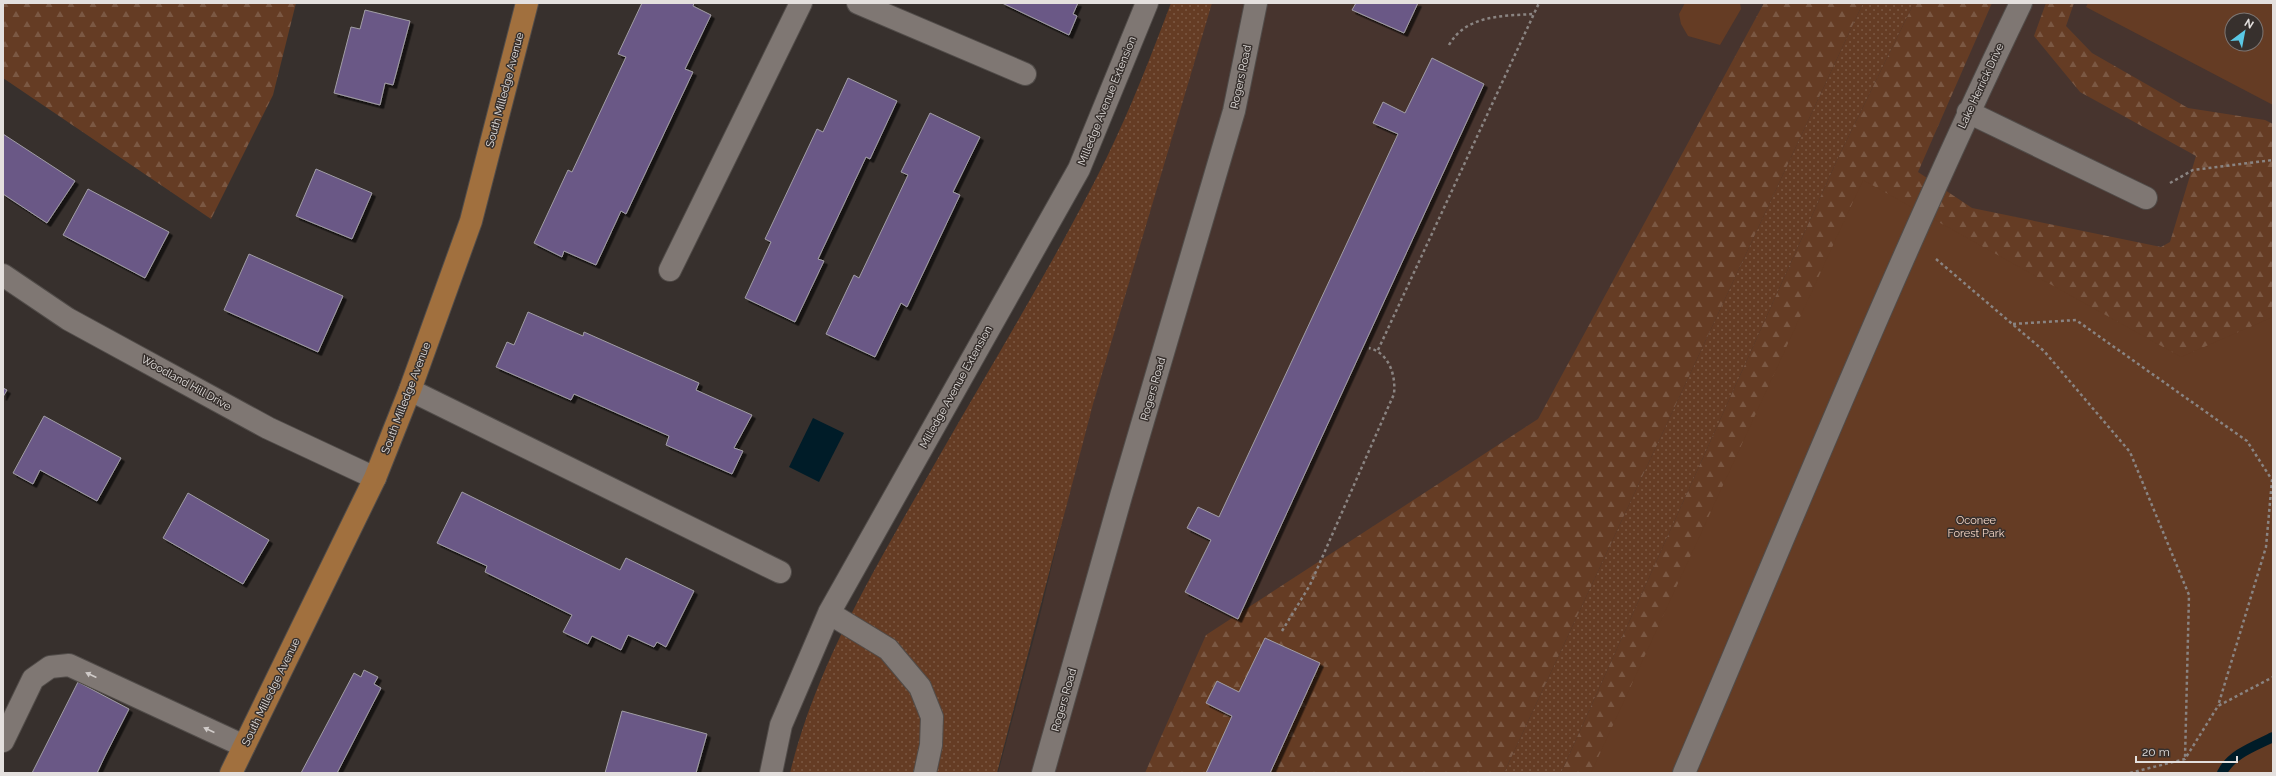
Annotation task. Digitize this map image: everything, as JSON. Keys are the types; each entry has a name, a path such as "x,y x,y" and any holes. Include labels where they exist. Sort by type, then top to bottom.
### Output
{"main road":[{"name":"South Milledge Avenue","path":"231,773 375,478 410,390 470,221 527,3"}],"street":[{"path":"670,270 801,3"},
{"path":"858,3 1025,74"},
{"name":"Milledge Avenue Extension","path":"771,773 781,726 829,613 1079,169 1147,3"},
{"name":"Rogers Road","path":"1043,773 1121,496 1234,110 1256,3"},
{"name":"Lake Herrick Drive","path":"1684,773 1942,170 1968,112 2021,3"},
{"path":"1968,112 2146,198"},
{"name":"Woodland Hill Drive","path":"3,276 68,319 268,428 375,478"},
{"path":"410,390 780,572"},
{"path":"829,613 888,649 920,688 932,717 931,745 925,773"},
{"path":"3,741 33,679 50,667 69,665 244,746"}],"path":[{"path":"1378,350 1539,3"},
{"path":"1448,45 1455,34 1470,24 1485,19 1534,14"},
{"path":"2146,198 2193,170 2273,160"},
{"path":"1912,239 2044,351 2130,452 2189,595 2185,759"},
{"path":"2013,324 2076,320 2247,441 2272,480 2266,547 2218,706 2185,759 2130,773"},
{"path":"1282,631 1310,585 1394,394 1395,380 1386,358 1378,350 1369,348"},
{"path":"2218,706 2273,677"}],"shaded area":[{"path":"1191,3 2273,3 2273,773 998,773 1039,619 1174,58"}],"green space":[{"path":"3,3 296,3 273,95 211,219 3,78"},
{"path":"1171,3 1212,3 1093,404 997,773 790,773 802,730 817,689 854,608 897,530 1026,307 1087,196 1124,121"},
{"path":"1685,3 1740,3 1741,9 1720,45 1688,36 1681,24 1679,14"},
{"path":"1764,3 1863,3 1504,773 1145,773 1206,635 1538,419"},
{"path":"1863,3 1914,3 1838,158 1561,773 1504,773"},
{"name":"Oconee Forest Park","path":"1914,3 1992,3 1918,172 1972,208 2161,247 2170,242 2196,156 2080,92 2034,36 2046,3 2074,3 2066,26 2092,53 2188,108 2265,120 2273,124 2273,773 1561,773 1838,158"},
{"path":"2088,3 2273,3 2273,105 2086,7"},
{"name":"Oconee Forest Park","path":"1863,180 2181,357 2273,317 2273,773 1591,773"}],"water":[{"path":"813,418 844,433 819,482 789,467"}],"building":[{"path":"642,3 694,3 693,6 711,15 685,69 693,72 626,214 621,211 596,265 564,251 562,257 534,243 568,170 572,172 626,57 618,54"},
{"path":"1002,3 1078,3 1073,14 1077,16 1069,35"},
{"path":"1356,3 1418,3 1404,33 1352,10"},
{"path":"365,10 410,21 393,85 385,83 380,105 334,93 351,27 360,29"},
{"path":"1432,58 1484,84 1238,619 1185,592 1211,540 1187,528 1198,507 1219,517 1398,134 1373,123 1383,102 1405,113"},
{"path":"848,78 897,101 870,159 866,157 818,259 824,261 795,322 745,298 771,242 765,239 817,129 823,132"},
{"path":"930,113 980,137 953,192 960,195 907,307 901,303 875,357 826,334 854,275 859,278 908,175 901,172"},
{"path":"3,134 75,181 47,223 3,194"},
{"path":"316,169 372,193 352,239 296,216"},
{"path":"88,189 169,232 145,278 63,235"},
{"path":"249,254 343,296 318,352 224,310"},
{"path":"528,312 583,336 584,332 699,383 696,390 752,415 734,448 743,451 732,474 666,445 669,436 574,394 571,400 496,367 507,342 514,345"},
{"path":"3,388 7,390 3,397"},
{"path":"44,416 121,458 97,501 40,470 33,484 13,473"},
{"path":"462,492 620,570 626,558 694,591 666,647 657,642 654,647 628,635 621,650 592,636 588,644 563,632 572,615 485,572 487,566 437,543"},
{"path":"188,493 269,540 243,584 163,538"},
{"path":"1265,638 1320,663 1270,773 1206,773 1232,716 1206,703 1217,681 1239,692"},
{"path":"364,670 378,677 374,684 381,688 337,773 301,773 354,673 361,677"},
{"path":"78,682 129,709 97,773 32,773"},
{"path":"622,711 707,734 696,773 605,773"}],"waterway":[{"path":"2222,773 2226,766 2244,751 2273,737"}]}
